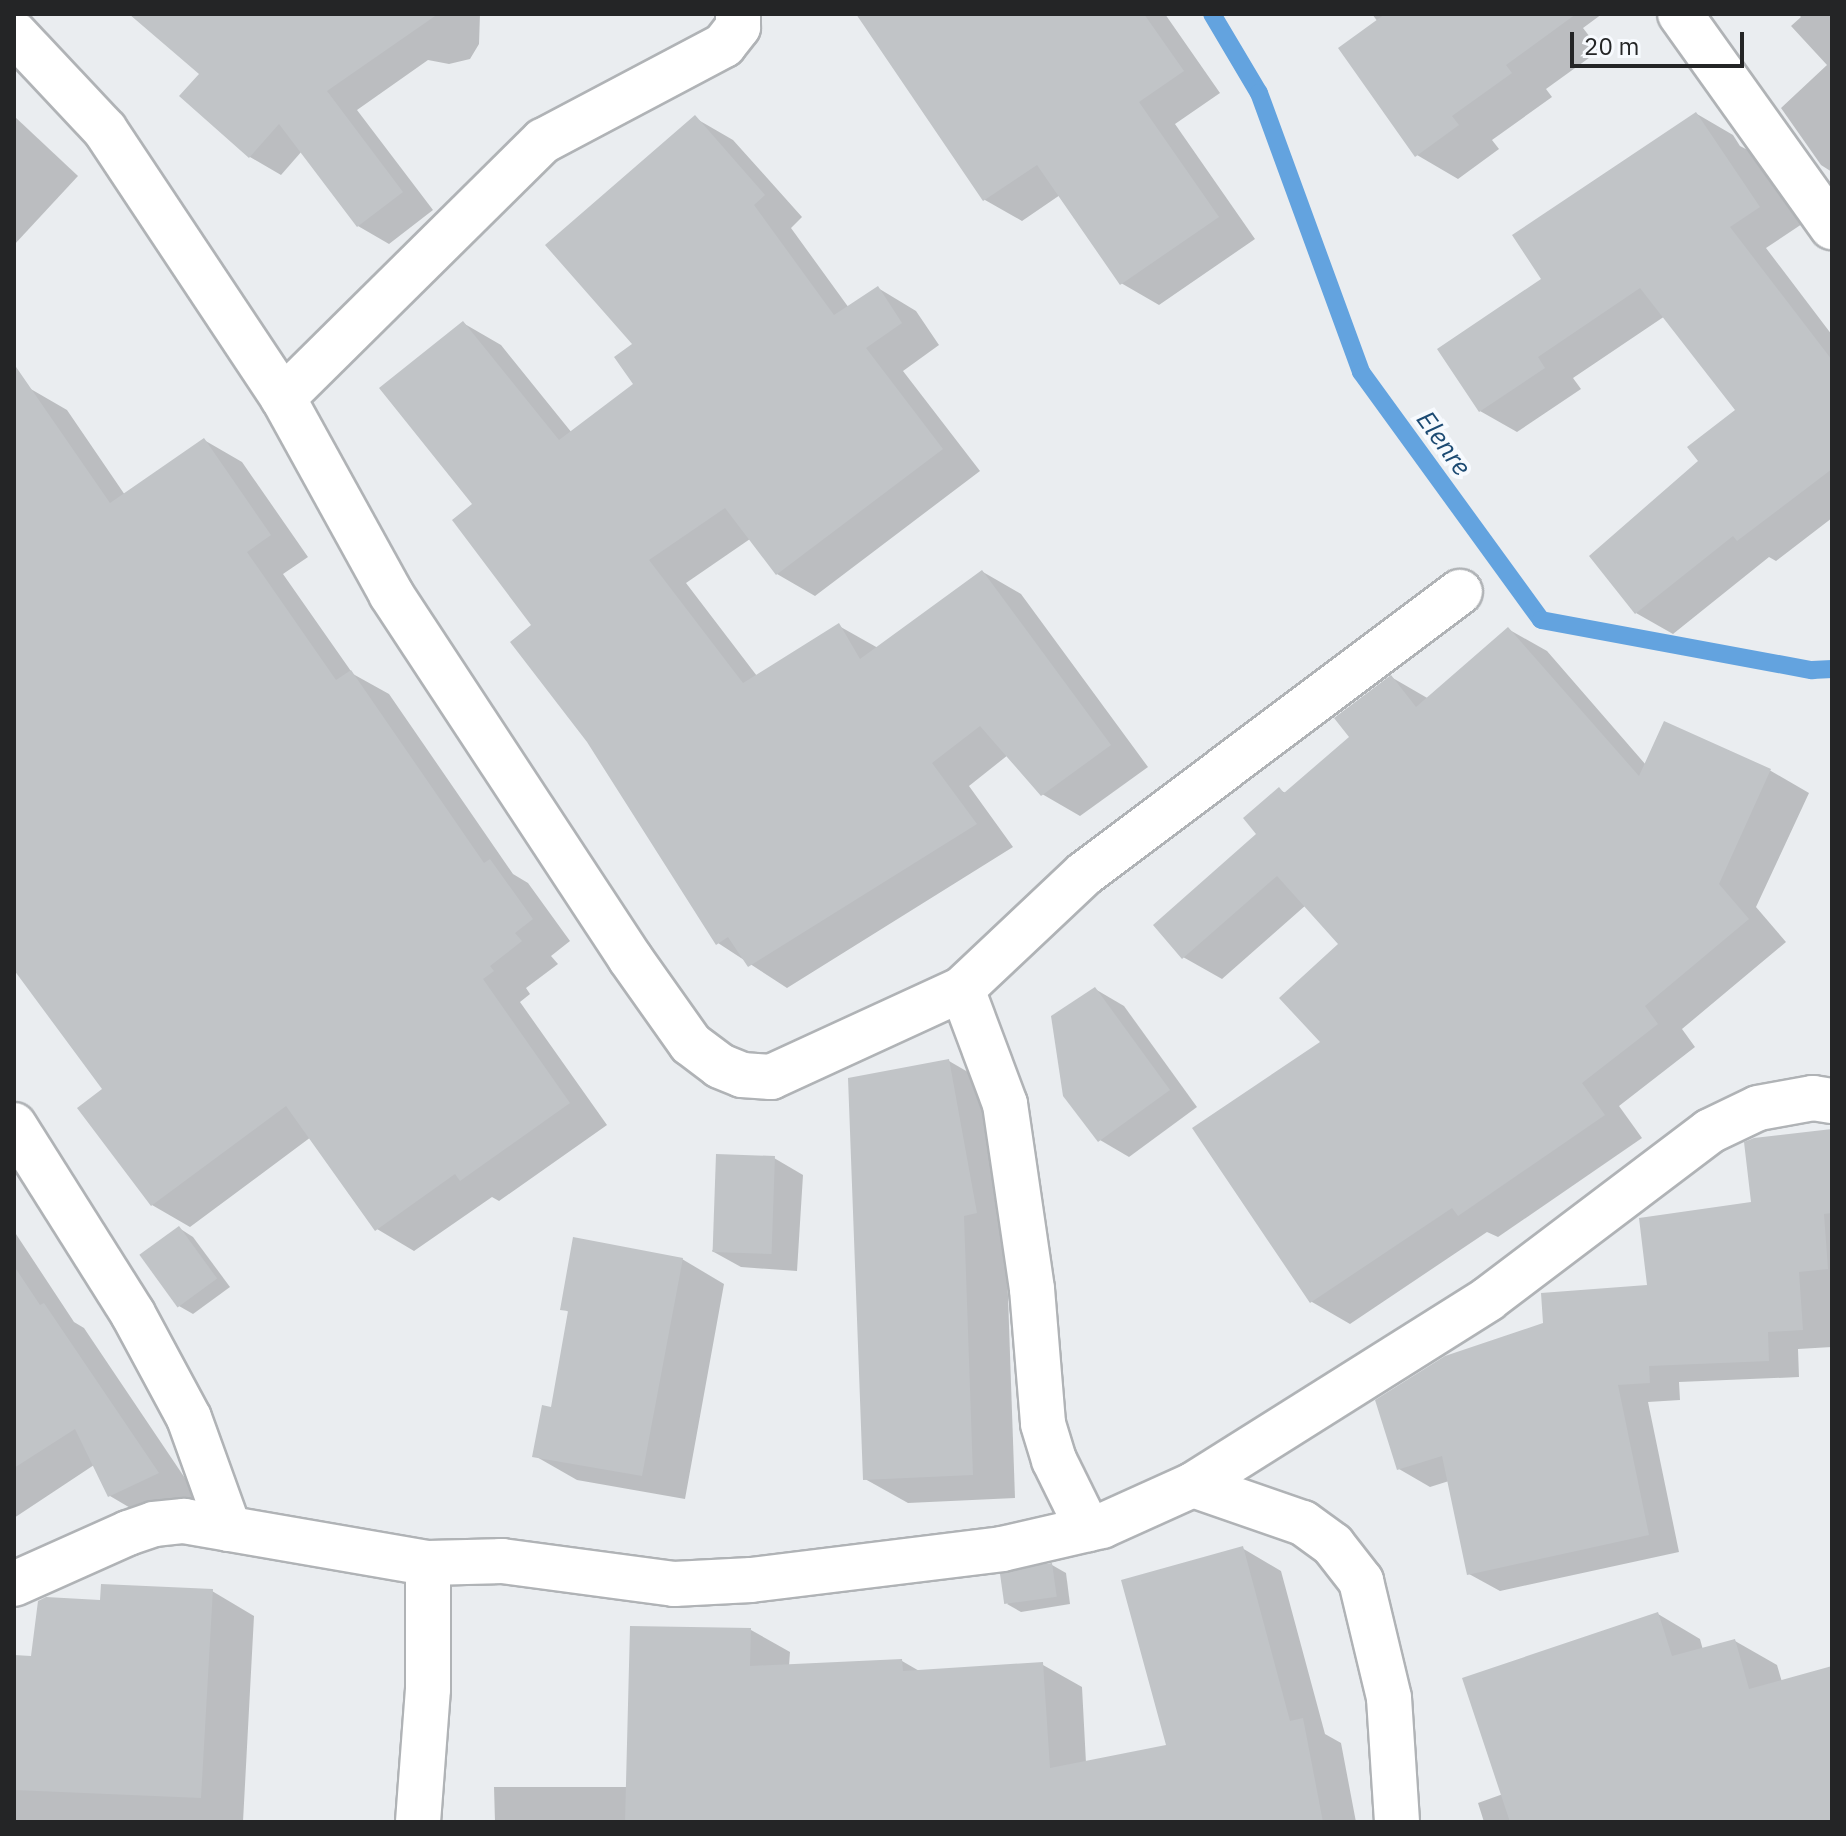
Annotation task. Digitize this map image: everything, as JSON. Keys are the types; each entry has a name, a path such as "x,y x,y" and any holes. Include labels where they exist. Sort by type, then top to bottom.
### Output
{"street":[{"path":"283,398 543,141 724,45 738,27 738,14"},
{"path":"1680,14 1832,227"},
{"path":"14,33 105,130 283,398 391,594 630,958 691,1044 720,1066 742,1075 771,1077 962,989 1084,874 1460,592"},
{"path":"962,989 1005,1104 1032,1289 1043,1424 1054,1460 1088,1529"},
{"path":"14,1584 154,1524 184,1521 428,1563 502,1561 674,1584 721,1582 1002,1549 1088,1529 1193,1485 1488,1299 1710,1131 1758,1108 1813,1098 1832,1101"},
{"path":"14,1125 133,1314 189,1418 229,1529"},
{"path":"1193,1485 1303,1523 1333,1545 1361,1581 1389,1698 1397,1822"},
{"path":"418,1822 428,1689 428,1563"}],"building":[{"path":"129,14 438,14 327,91 403,192 357,227 279,124 249,158 179,96 199,74"},
{"path":"856,14 1144,14 1184,71 1139,102 1219,217 1120,285 1037,165 983,201"},
{"path":"1385,14 1576,14 1506,65 1512,73 1452,116 1459,125 1415,157 1338,48"},
{"path":"1696,112 1760,207 1730,227 1832,360 1832,469 1737,541 1733,536 1635,614 1589,556 1698,461 1687,447 1735,410 1640,288 1538,357 1545,368 1479,412 1437,349 1541,279 1512,235"},
{"path":"695,115 765,195 754,205 834,315 878,286 902,323 866,348 943,449 776,575 725,508 649,560 743,683 839,623 860,659 982,570 1111,745 1041,796 980,726 932,763 977,824 748,967 728,937 716,945 587,742 510,642 531,625 452,520 472,504 379,388 463,321 559,440 633,384 614,357 632,344 545,245"},
{"path":"14,364 110,503 204,438 271,535 247,552 336,680 351,670 484,863 490,859 533,919 515,933 522,941 490,966 494,971 483,979 570,1103 460,1181 455,1174 375,1231 286,1106 151,1206 77,1108 102,1089 14,970"},
{"path":"1508,627 1639,776 1664,721 1771,769 1719,884 1749,919 1645,1006 1658,1024 1582,1083 1605,1115 1458,1216 1452,1208 1310,1303 1192,1128 1320,1042 1279,998 1338,944 1277,876 1182,959 1153,925 1256,834 1243,818 1279,787 1284,793 1349,737 1334,718 1391,675 1416,707"},
{"path":"1095,987 1170,1090 1098,1142 1063,1096 1051,1016"},
{"path":"949,1059 977,1213 964,1216 973,1475 863,1480 848,1078"},
{"path":"1832,1129 1832,1213 1824,1214 1828,1269 1799,1272 1803,1330 1768,1332 1769,1361 1649,1366 1650,1383 1618,1385 1649,1535 1467,1575 1442,1456 1397,1470 1375,1400 1445,1356 1543,1323 1541,1293 1647,1285 1639,1218 1751,1202 1744,1142 1754,1138"},
{"path":"716,1154 775,1156 772,1254 713,1252"},
{"path":"179,1226 217,1279 178,1307 139,1255"},
{"path":"573,1237 683,1258 642,1476 532,1457 542,1405 551,1407 568,1311 560,1310"},
{"path":"14,1266 40,1305 44,1303 159,1473 108,1497 75,1429 14,1468"},
{"path":"1243,1546 1290,1721 1303,1718 1323,1822 625,1822 630,1626 751,1628 750,1666 902,1659 903,1671 1043,1662 1050,1768 1166,1745 1121,1580"},
{"path":"1052,1563 1057,1597 1004,1604 1000,1570"},
{"path":"101,1584 213,1589 201,1798 14,1790 14,1655 31,1656 38,1601 46,1597 100,1600"},
{"path":"1658,1612 1672,1656 1735,1639 1749,1689 1832,1666 1832,1822 1510,1822 1462,1678"}],"waterway":[{"name":"Elenre","path":"1212,14 1259,93 1361,372 1541,620 1812,670 1832,669"}]}
